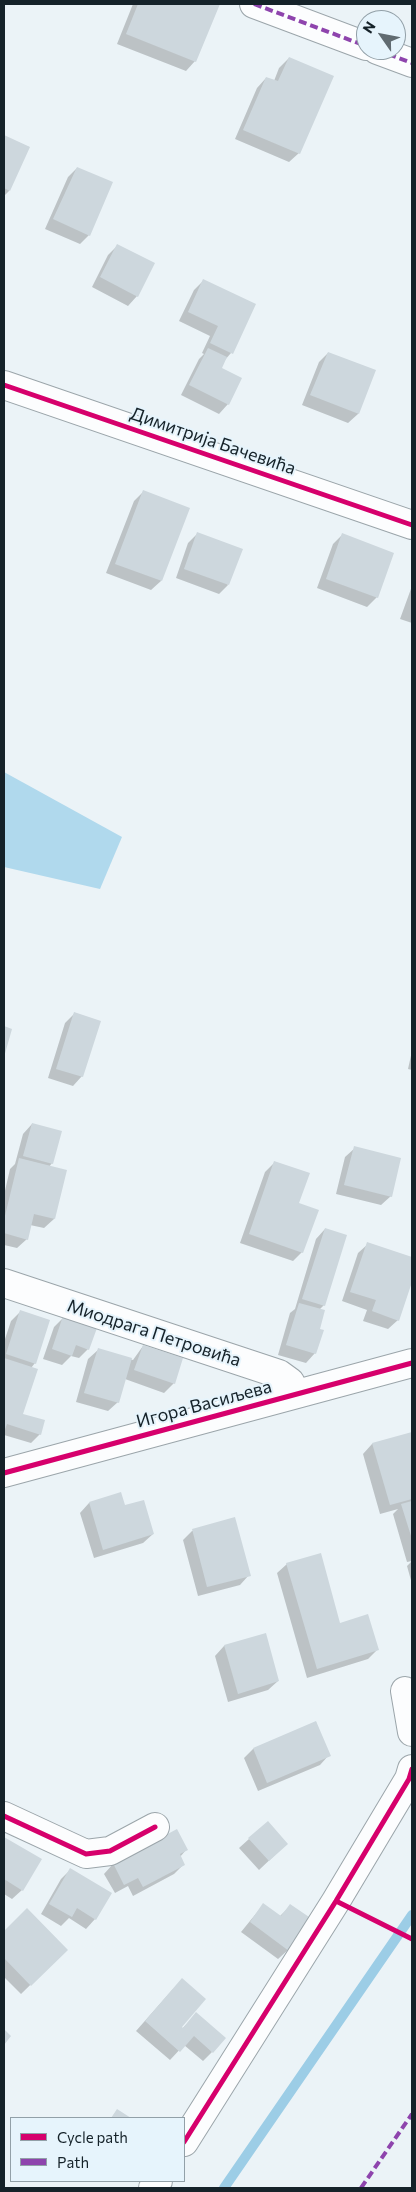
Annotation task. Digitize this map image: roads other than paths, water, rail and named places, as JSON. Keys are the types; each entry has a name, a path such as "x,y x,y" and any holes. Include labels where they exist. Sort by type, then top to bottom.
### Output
{"street":[{"path":"254,4 356,42"},
{"name":"Димитрија Бачевића","path":"4,385 412,525"},
{"name":"Миодрага Петровића","path":"4,1283 279,1374 290,1382 296,1393"},
{"name":"Игора Васиљева","path":"4,1473 412,1363"},
{"path":"405,1692 412,1732"},
{"path":"185,2140 336,1901 409,1779 412,1769"},
{"path":"4,1816 86,1854 110,1851 155,1826"}],"waterway":[{"path":"224,2188 412,1915"}]}
